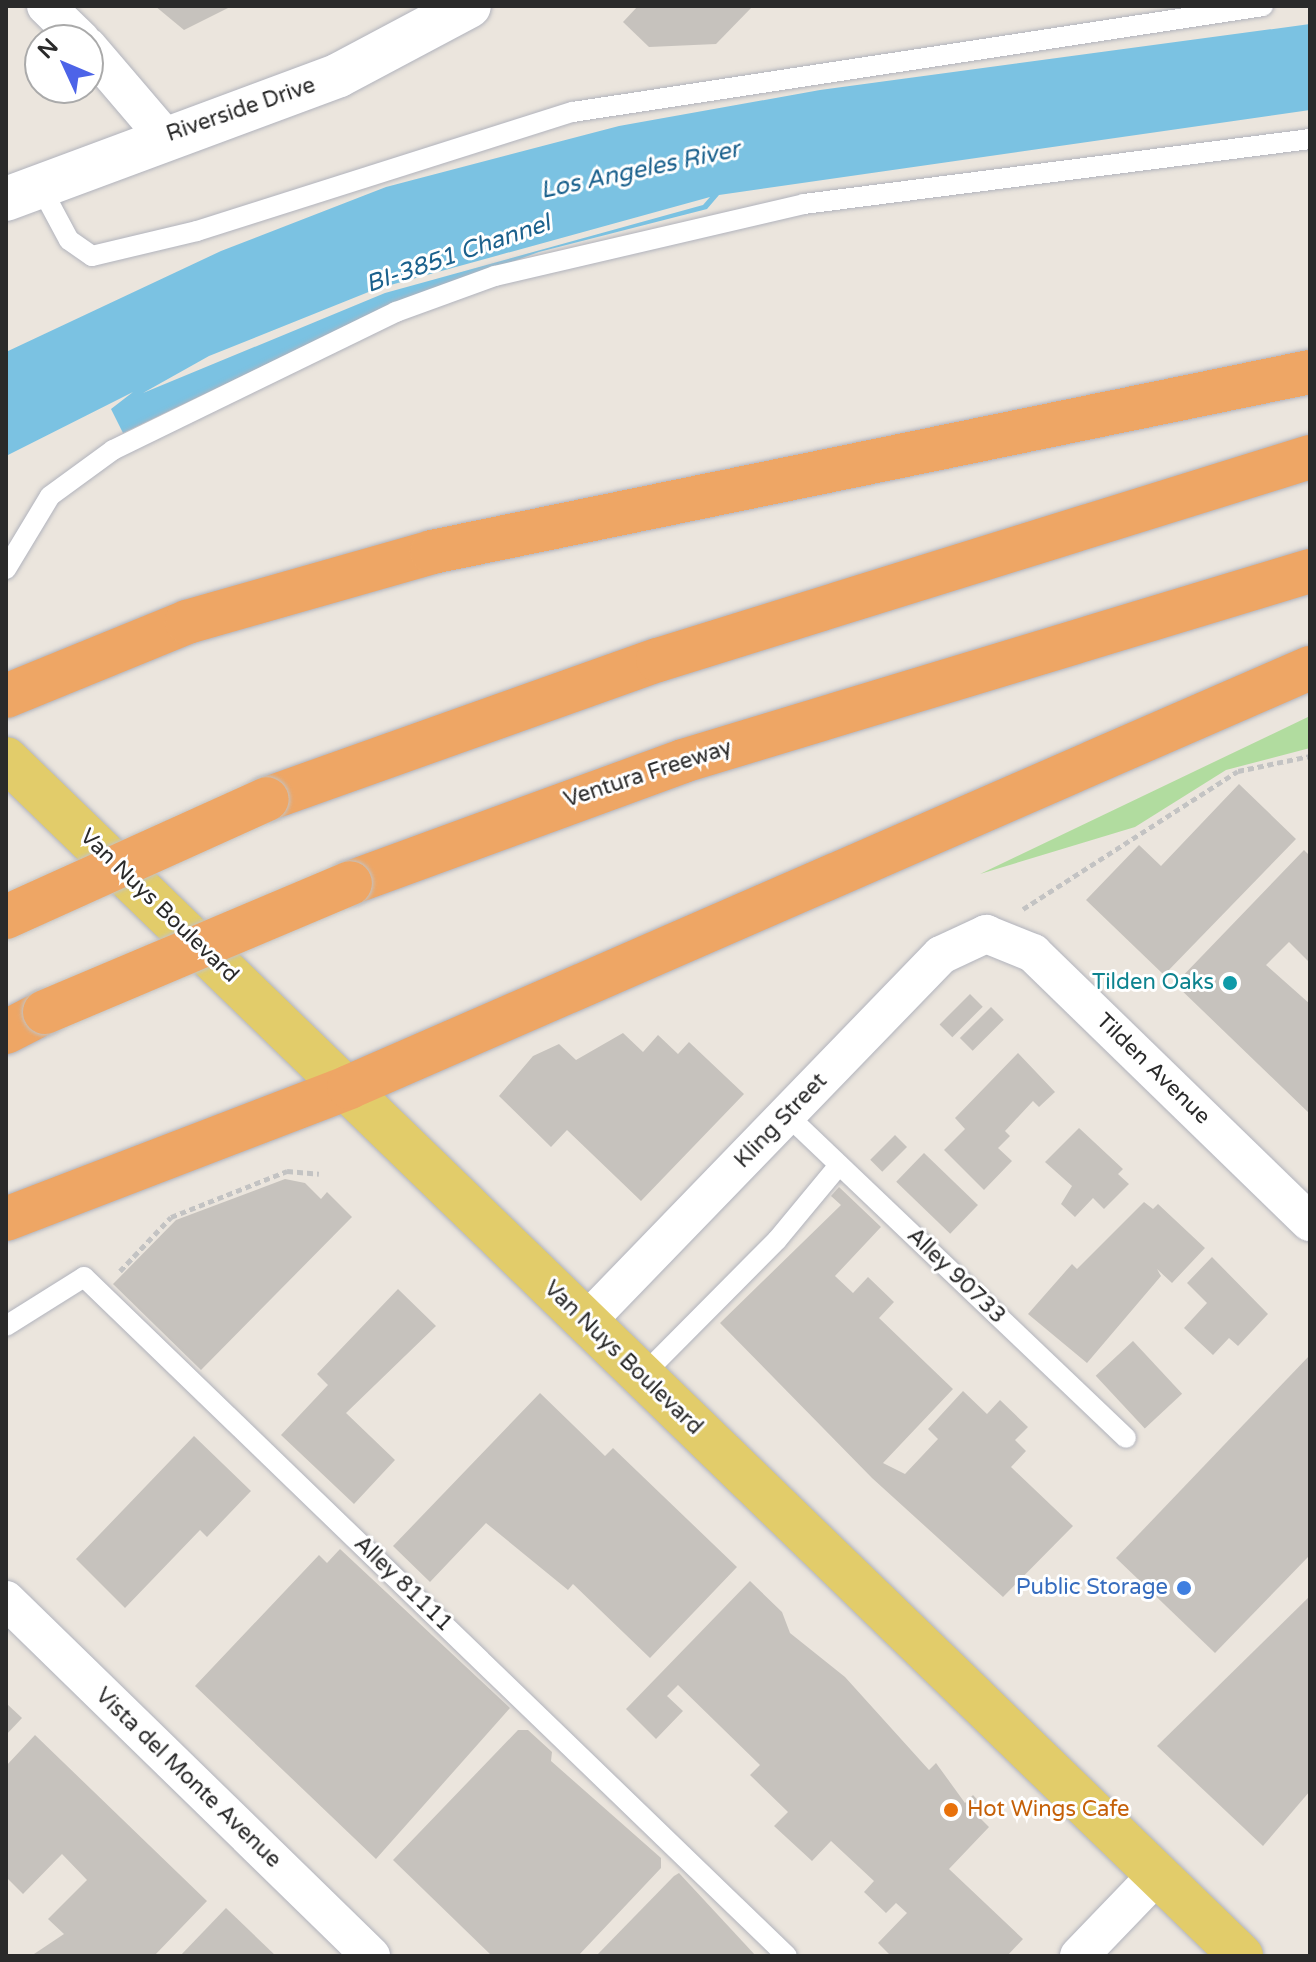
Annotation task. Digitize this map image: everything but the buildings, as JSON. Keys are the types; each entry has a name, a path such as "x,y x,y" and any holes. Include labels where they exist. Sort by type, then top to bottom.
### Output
{"highway":[{"path":"6,696 187,622 432,552 1310,372"},
{"path":"6,917 267,799 644,665 1310,457"},
{"name":"Ventura Freeway","path":"6,1032 45,1012 350,883 683,761 1310,571"},
{"path":"6,1219 349,1087 1310,668"}],"main road":[{"name":"Riverside Drive","path":"23,193 164,136 339,75 469,6"},
{"name":"Van Nuys Boulevard","path":"6,759 349,1087 585,1323 1241,1956"}],"street":[{"path":"46,6 65,24"},
{"path":"104,66 164,136"},
{"name":"Kling Street","path":"585,1323 941,955 986,934"},
{"name":"Tilden Avenue","path":"986,934 1033,953 1310,1222"},
{"name":"Vista del Monte Avenue","path":"6,1600 371,1956"},
{"path":"1079,1956 1157,1875"}],"lane":[{"path":"23,193 69,240 92,256 197,231 573,112 1263,6"},
{"path":"6,569 50,496 113,450 396,312 495,276 804,204 1310,139"},
{"name":"Alley 90733","path":"787,1115 1126,1438"},
{"path":"641,1377 777,1240 839,1165"},
{"path":"6,1326 84,1277 100,1292"},
{"name":"Alley 81111","path":"100,1292 787,1956"}],"path":[{"path":"986,934 1238,771 1310,756"},
{"path":"100,1292 171,1217 287,1171 319,1174"}],"green space":[{"path":"1310,716 1310,748 1226,770 1135,827 980,874"}],"water":[{"path":"1310,24 1310,110 719,195 707,209 539,252 384,308 123,433 111,409 133,392 6,456 6,352 221,251 386,187 619,126 820,90","holes":["710,197 703,205 385,293 143,393 209,356 376,289"]}],"place":[{"name":"Tilden Oaks","path":"1230,983"},
{"name":"Public Storage","path":"1184,1588"},
{"name":"Hot Wings Cafe","path":"951,1810"}],"water label":[{"name":"Los Angeles River","path":"640,170"},
{"name":"BI-3851 Channel","path":"458,254"}]}
